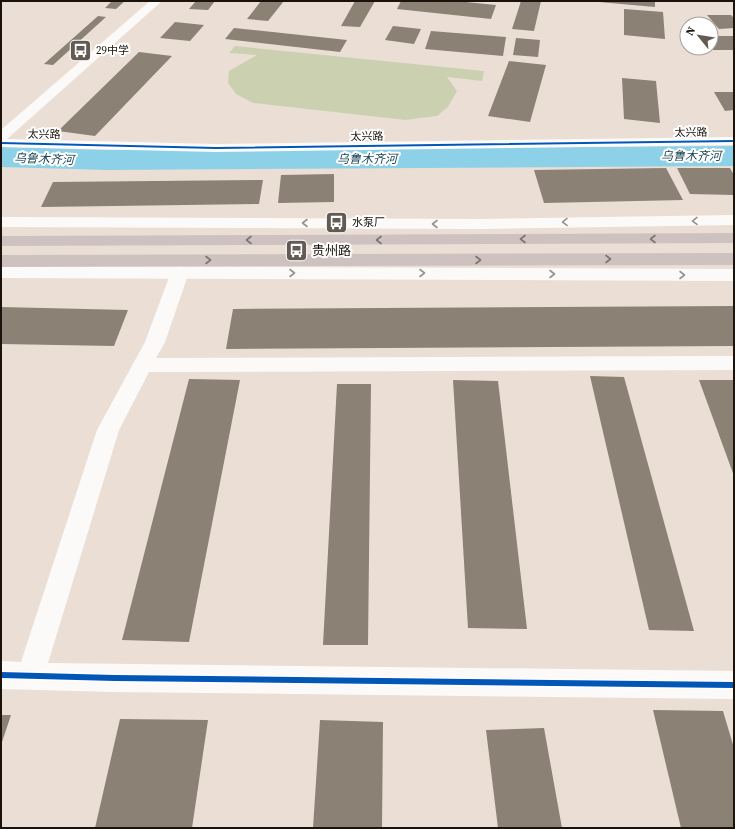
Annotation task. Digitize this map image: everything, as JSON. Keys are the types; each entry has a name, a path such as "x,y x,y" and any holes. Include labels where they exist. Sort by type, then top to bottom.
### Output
{"highway":[{"path":"1,241 734,238"},
{"path":"1,261 734,259"}],"main road":[{"path":"1,222 480,224 734,220"},
{"path":"1,272 734,275"}],"street":[{"path":"1,137 157,1"},
{"name":"太兴路","path":"1,143 216,148 734,141"},
{"path":"30,676 108,430 155,342 180,272"},
{"path":"144,365 734,363"},
{"path":"1,675 147,679 734,685"}],"green space":[{"path":"235,46 484,71 482,81 447,77 457,91 448,107 437,116 405,120 253,103 236,94 228,83 229,71 257,55 229,53"}],"building":[{"path":"112,1 125,1 116,9 105,8"},
{"path":"196,1 215,1 208,10 189,9"},
{"path":"261,1 284,1 268,21 247,19"},
{"path":"355,1 375,1 360,27 341,26"},
{"path":"401,1 456,1 496,5 491,19 397,9"},
{"path":"521,1 541,1 534,31 512,29"},
{"path":"655,1 655,7 599,2"},
{"path":"624,9 663,12 665,39 624,35"},
{"path":"707,15 731,15 734,18 734,28 719,29 719,16"},
{"path":"98,16 106,17 53,65 44,64"},
{"path":"175,22 204,25 190,41 160,38"},
{"path":"393,26 421,29 414,44 385,40"},
{"path":"234,28 347,40 340,52 225,39"},
{"path":"431,31 506,37 503,56 425,49"},
{"path":"719,36 734,36 734,50 719,50"},
{"path":"516,38 540,40 538,57 513,55"},
{"path":"139,52 172,56 95,136 58,131"},
{"path":"509,61 546,65 530,122 488,116"},
{"path":"622,78 656,81 660,123 624,119"},
{"path":"714,92 734,92 734,110 725,111"},
{"path":"666,168 683,200 544,203 534,170"},
{"path":"677,168 730,168 734,175 734,195 690,194"},
{"path":"334,174 334,202 278,203 281,175"},
{"path":"263,180 259,204 41,207 53,182"},
{"path":"734,306 734,346 226,349 233,309"},
{"path":"1,307 128,310 114,346 1,344"},
{"path":"590,376 624,377 694,631 649,630"},
{"path":"189,379 240,380 189,642 122,640"},
{"path":"453,380 498,381 527,629 468,628"},
{"path":"699,380 734,380 734,476"},
{"path":"337,384 371,384 368,645 323,645"},
{"path":"653,710 723,711 734,748 734,828 681,828"},
{"path":"1,715 11,715 1,745"},
{"path":"120,719 208,720 192,828 95,828"},
{"path":"320,720 383,722 382,828 313,828"},
{"path":"544,728 562,828 498,828 486,730"}],"waterway":[{"name":"乌鲁木齐河","path":"1,157 108,160 734,156"}],"cycle path":[{"path":"1,143 216,148 734,141"},
{"path":"1,675 115,678 734,685"}],"place":[{"name":"29中学","path":"80,50"},
{"name":"水泵厂","path":"337,222"},
{"name":"贵州路","path":"297,250"}]}
